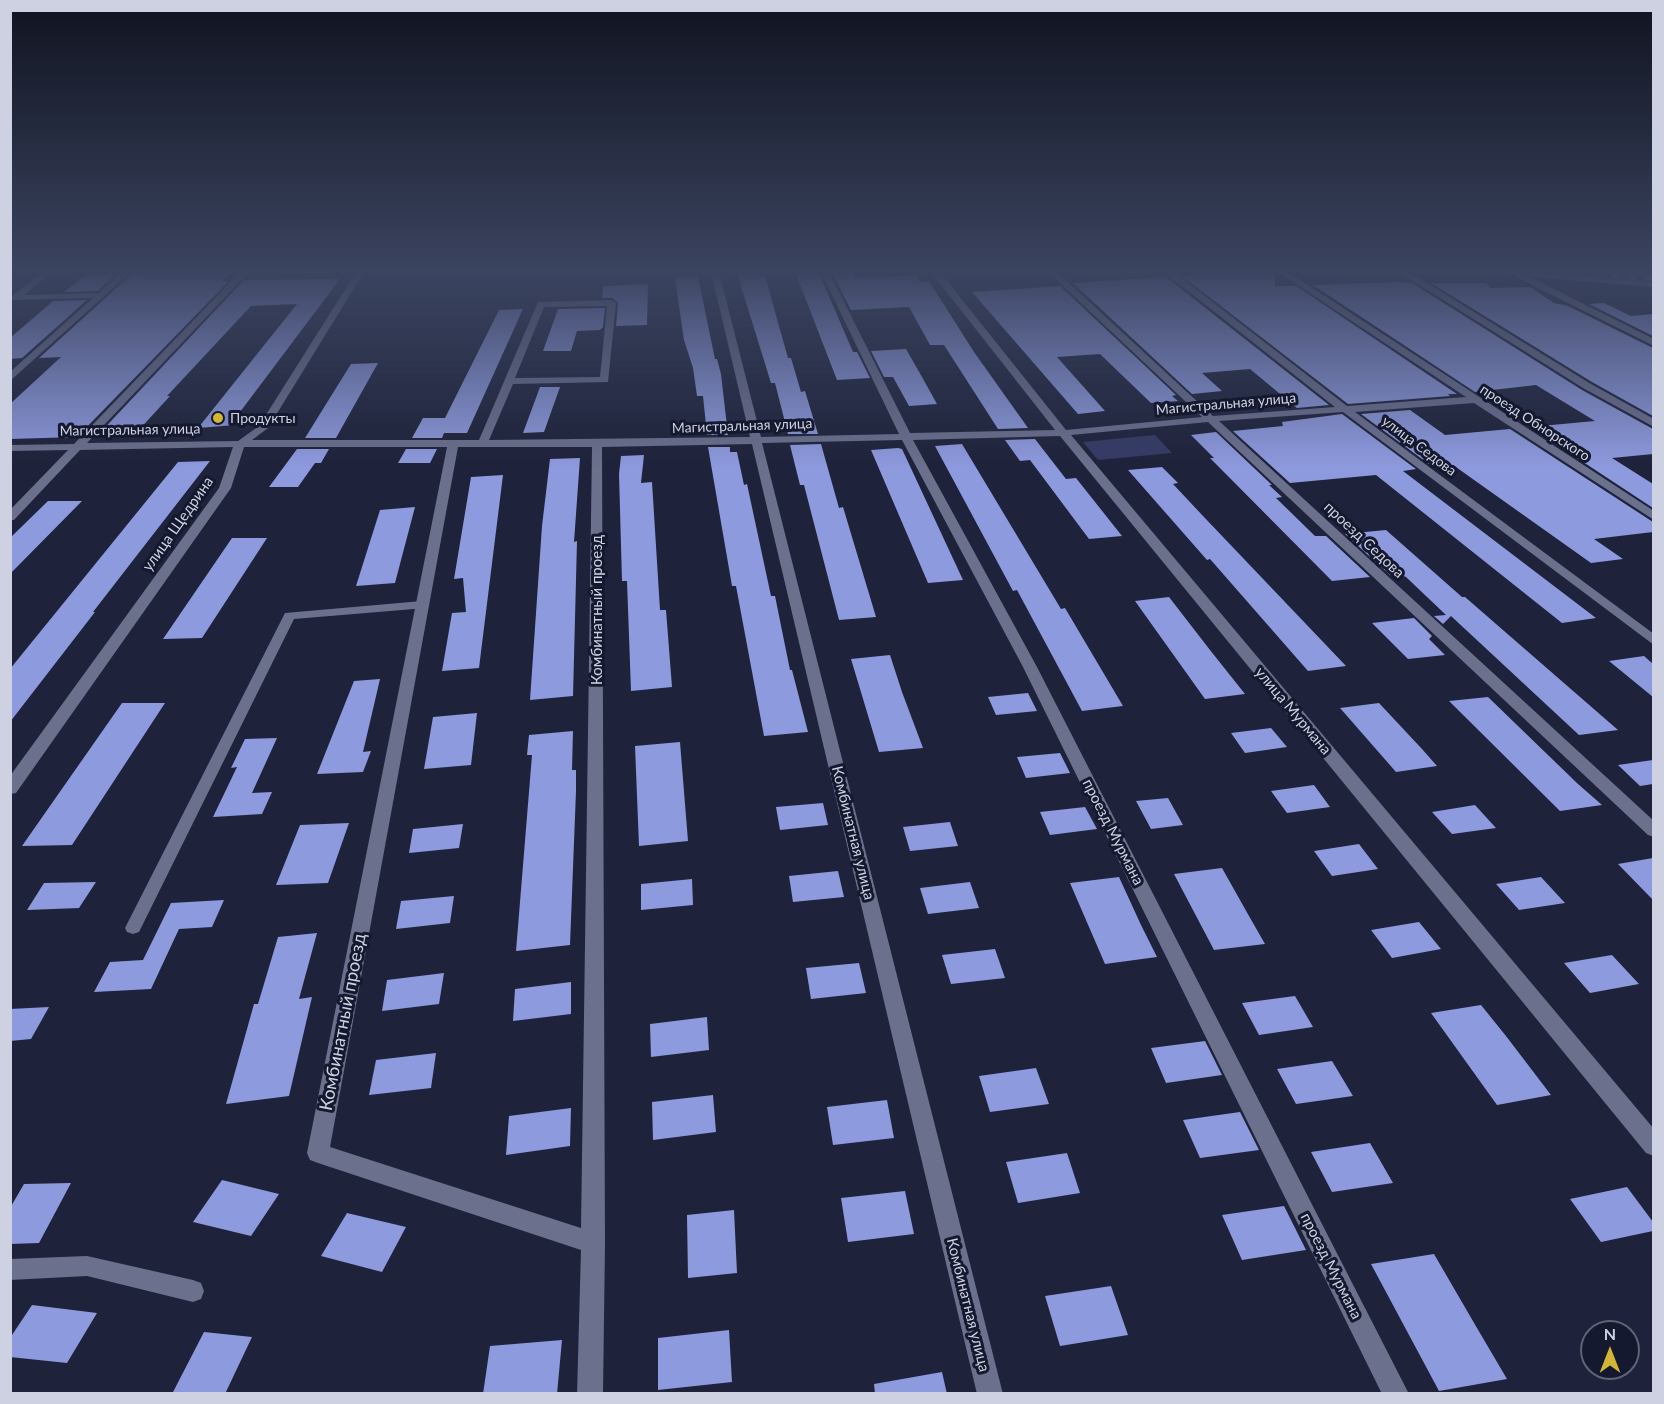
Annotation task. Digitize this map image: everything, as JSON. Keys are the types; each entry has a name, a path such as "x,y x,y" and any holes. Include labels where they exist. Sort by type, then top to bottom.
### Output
{"street":[{"path":"10,378 54,338"},
{"path":"10,517 183,338"},
{"path":"240,444 263,428 319,338"},
{"path":"482,445 527,338"},
{"path":"509,381 605,380 609,338"},
{"name":"Комбинатная улица","path":"732,338 990,1394"},
{"name":"проезд Мурмана","path":"858,338 906,435 1030,667 1395,1394"},
{"name":"улица Мурмана","path":"987,338 1063,433 1653,1146"},
{"name":"проезд Седова","path":"1122,338 1653,831"},
{"name":"улица Седова","path":"1253,338 1653,641"},
{"name":"проезд Обнорского","path":"1379,338 1653,517"},
{"path":"1509,338 1653,424"},
{"name":"Магистральная улица","path":"10,448 81,445 758,442 906,435 1063,433 1209,419 1472,400"},
{"name":"улица Щедрина","path":"10,789 225,488 240,444"},
{"name":"Комбинатный проезд","path":"590,1394 593,1243 597,444"},
{"name":"Комбинатный проезд","path":"453,445 318,1153 593,1243"}],"lane":[{"path":"133,928 289,616 422,605"},
{"path":"10,1270 87,1266 193,1291"}],"shaded area":[{"path":"1155,435 1172,453 1098,460 1083,442"}],"building":[{"path":"10,338 45,338 22,358 10,359"},
{"path":"62,338 174,338 77,437 10,439 10,404 61,357 39,358"},
{"path":"190,338 222,338 137,432 100,434 100,437 96,437"},
{"path":"270,338 296,338 240,412 235,425 198,428"},
{"path":"485,338 510,338 467,433 444,433 442,438 412,438 423,418 445,418"},
{"path":"548,338 575,338 571,351 543,351"},
{"path":"684,338 711,338 721,374 728,435 707,435 703,396 697,396 693,368"},
{"path":"757,338 782,338 801,392 805,391 818,434 788,434 775,383 771,383"},
{"path":"821,338 847,338 853,352 857,352 870,378 837,380"},
{"path":"926,338 965,338 1028,428 998,429 944,345 930,345"},
{"path":"1012,338 1115,338 1176,395 1172,396 1178,401 1151,403 1100,354 1057,357 1105,411 1078,414"},
{"path":"1131,338 1243,338 1329,405 1297,408 1250,369 1202,373 1222,391 1192,394"},
{"path":"1262,338 1373,338 1457,394 1448,394 1450,396 1348,404"},
{"path":"1393,338 1499,338 1582,390 1653,429 1653,454 1612,458 1653,484 1653,508 1530,427 1595,421 1536,385 1475,392"},
{"path":"1520,338 1632,338 1653,348 1653,416"},
{"path":"906,349 937,404 909,406 893,377 884,377 871,351"},
{"path":"378,363 336,438 305,438 351,364"},
{"path":"540,387 560,387 544,432 523,433"},
{"path":"1410,410 1445,435 1510,429 1653,522 1653,532 1594,539 1623,559 1591,563 1453,465 1433,467 1361,414"},
{"path":"1342,414 1416,469 1403,471 1596,618 1562,623 1376,475 1290,483 1233,431 1283,426 1282,422"},
{"path":"1216,432 1272,485 1269,485 1282,497 1276,498 1315,536 1326,536 1370,577 1332,581 1210,458 1214,458 1191,435"},
{"path":"1035,439 1066,479 1076,478 1122,536 1089,539 1030,460 1020,461 1005,440"},
{"path":"821,444 839,508 843,507 876,617 839,620 804,485 800,485 790,445"},
{"path":"962,444 1061,609 1065,608 1123,706 1082,711 1017,590 1013,591 935,446"},
{"path":"708,447 730,447 730,452 737,452 744,485 747,484 771,596 775,596 790,670 792,670 808,732 764,736 736,586 732,586"},
{"path":"297,449 329,449 321,463 315,463 298,487 269,487"},
{"path":"406,449 437,449 430,463 398,463"},
{"path":"902,449 963,580 928,583 871,450"},
{"path":"644,455 641,483 652,482 660,610 666,610 672,687 631,691 627,581 622,581 619,474 621,456"},
{"path":"580,458 574,542 577,541 573,696 530,700 542,526 550,459"},
{"path":"210,461 10,722 10,669 178,462"},
{"path":"1162,467 1178,483 1173,484 1346,666 1308,671 1128,470"},
{"path":"503,475 479,668 442,671 452,613 466,612 463,578 454,579 471,477"},
{"path":"48,501 82,501 10,574 10,538"},
{"path":"415,507 395,583 356,586 380,510"},
{"path":"1386,530 1618,730 1579,735 1451,616 1443,624 1434,616 1446,615 1406,577 1399,574 1390,575 1345,534"},
{"path":"232,538 267,538 202,638 163,639"},
{"path":"1169,597 1245,694 1205,699 1135,601"},
{"path":"1414,618 1432,636 1429,639 1445,655 1408,659 1372,623"},
{"path":"890,655 923,748 879,752 851,659"},
{"path":"1644,656 1653,664 1653,697 1609,661"},
{"path":"380,679 363,752 371,751 363,772 317,774 354,681"},
{"path":"1028,693 1037,711 996,715 988,697"},
{"path":"1488,697 1602,805 1560,811 1449,701"},
{"path":"122,703 165,703 72,845 22,846"},
{"path":"1379,703 1437,766 1396,772 1340,708"},
{"path":"477,713 471,765 424,769 433,717"},
{"path":"1271,728 1287,747 1245,753 1231,733"},
{"path":"573,731 572,770 576,770 576,791 570,945 516,951 532,755 527,755 529,735"},
{"path":"277,738 252,793 272,792 262,814 213,817 237,767 231,768 245,739"},
{"path":"680,742 688,841 639,846 635,746"},
{"path":"1060,753 1070,773 1026,778 1017,757"},
{"path":"1653,760 1653,784 1640,786 1618,765"},
{"path":"1314,785 1330,807 1287,813 1271,791"},
{"path":"1168,798 1183,825 1151,829 1136,801"},
{"path":"823,803 828,825 780,830 776,807"},
{"path":"1475,805 1496,828 1452,834 1432,812"},
{"path":"1085,807 1097,829 1050,835 1040,812"},
{"path":"950,822 958,846 910,851 903,827"},
{"path":"349,823 328,883 276,885 300,825"},
{"path":"463,824 459,848 409,853 413,829"},
{"path":"1359,844 1378,869 1332,876 1314,851"},
{"path":"1653,858 1653,900 1618,864"},
{"path":"1222,868 1265,944 1214,950 1174,874"},
{"path":"838,871 844,897 793,902 789,876"},
{"path":"1119,877 1157,957 1105,964 1070,883"},
{"path":"1541,877 1565,903 1519,910 1496,884"},
{"path":"692,879 693,905 641,910 641,884"},
{"path":"96,882 79,908 27,910 44,883"},
{"path":"970,882 979,908 928,914 920,888"},
{"path":"454,896 450,923 396,929 401,901"},
{"path":"224,900 212,927 179,929 151,989 94,992 110,962 143,960 171,903"},
{"path":"1419,922 1441,949 1392,958 1371,930"},
{"path":"317,933 299,999 312,997 289,1096 226,1104 254,1004 258,1004 278,937"},
{"path":"995,949 1005,978 951,984 942,955"},
{"path":"1612,955 1639,984 1590,993 1564,963"},
{"path":"859,963 866,993 811,999 806,968"},
{"path":"444,973 439,1004 382,1011 387,980"},
{"path":"571,982 571,1014 513,1021 515,989"},
{"path":"1295,996 1313,1027 1259,1035 1242,1003"},
{"path":"1481,1005 1551,1095 1497,1105 1431,1013"},
{"path":"49,1007 31,1039 10,1041 10,1009"},
{"path":"707,1017 709,1050 651,1057 650,1024"},
{"path":"1205,1041 1222,1075 1166,1083 1151,1048"},
{"path":"436,1053 431,1088 369,1095 376,1060"},
{"path":"1332,1061 1353,1096 1296,1104 1277,1069"},
{"path":"1036,1068 1049,1104 990,1112 979,1076"},
{"path":"713,1095 716,1132 653,1140 652,1102"},
{"path":"887,1100 894,1138 833,1145 827,1107"},
{"path":"571,1108 570,1146 506,1155 509,1116"},
{"path":"1240,1112 1259,1150 1200,1158 1183,1120"},
{"path":"1370,1143 1393,1183 1332,1192 1311,1152"},
{"path":"1067,1153 1080,1193 1018,1203 1006,1162"},
{"path":"222,1180 279,1194 251,1236 193,1222"},
{"path":"71,1183 39,1243 10,1244 10,1208 24,1184"},
{"path":"1627,1187 1653,1222 1653,1231 1601,1242 1570,1199"},
{"path":"905,1191 914,1234 848,1242 841,1198"},
{"path":"1284,1206 1306,1250 1242,1260 1222,1215"},
{"path":"734,1210 737,1273 688,1278 687,1215"},
{"path":"347,1213 406,1227 382,1272 321,1256"},
{"path":"1434,1254 1507,1379 1439,1391 1371,1264"},
{"path":"1111,1286 1128,1335 1060,1346 1045,1296"},
{"path":"32,1305 97,1313 67,1363 10,1357 10,1338"},
{"path":"729,1330 732,1382 658,1390 658,1338"},
{"path":"204,1332 252,1337 225,1394 172,1394"},
{"path":"562,1340 557,1394 483,1394 490,1346"},
{"path":"942,1372 947,1394 875,1394 874,1384"}],"place":[{"name":"Продукты","path":"218,418"}]}
